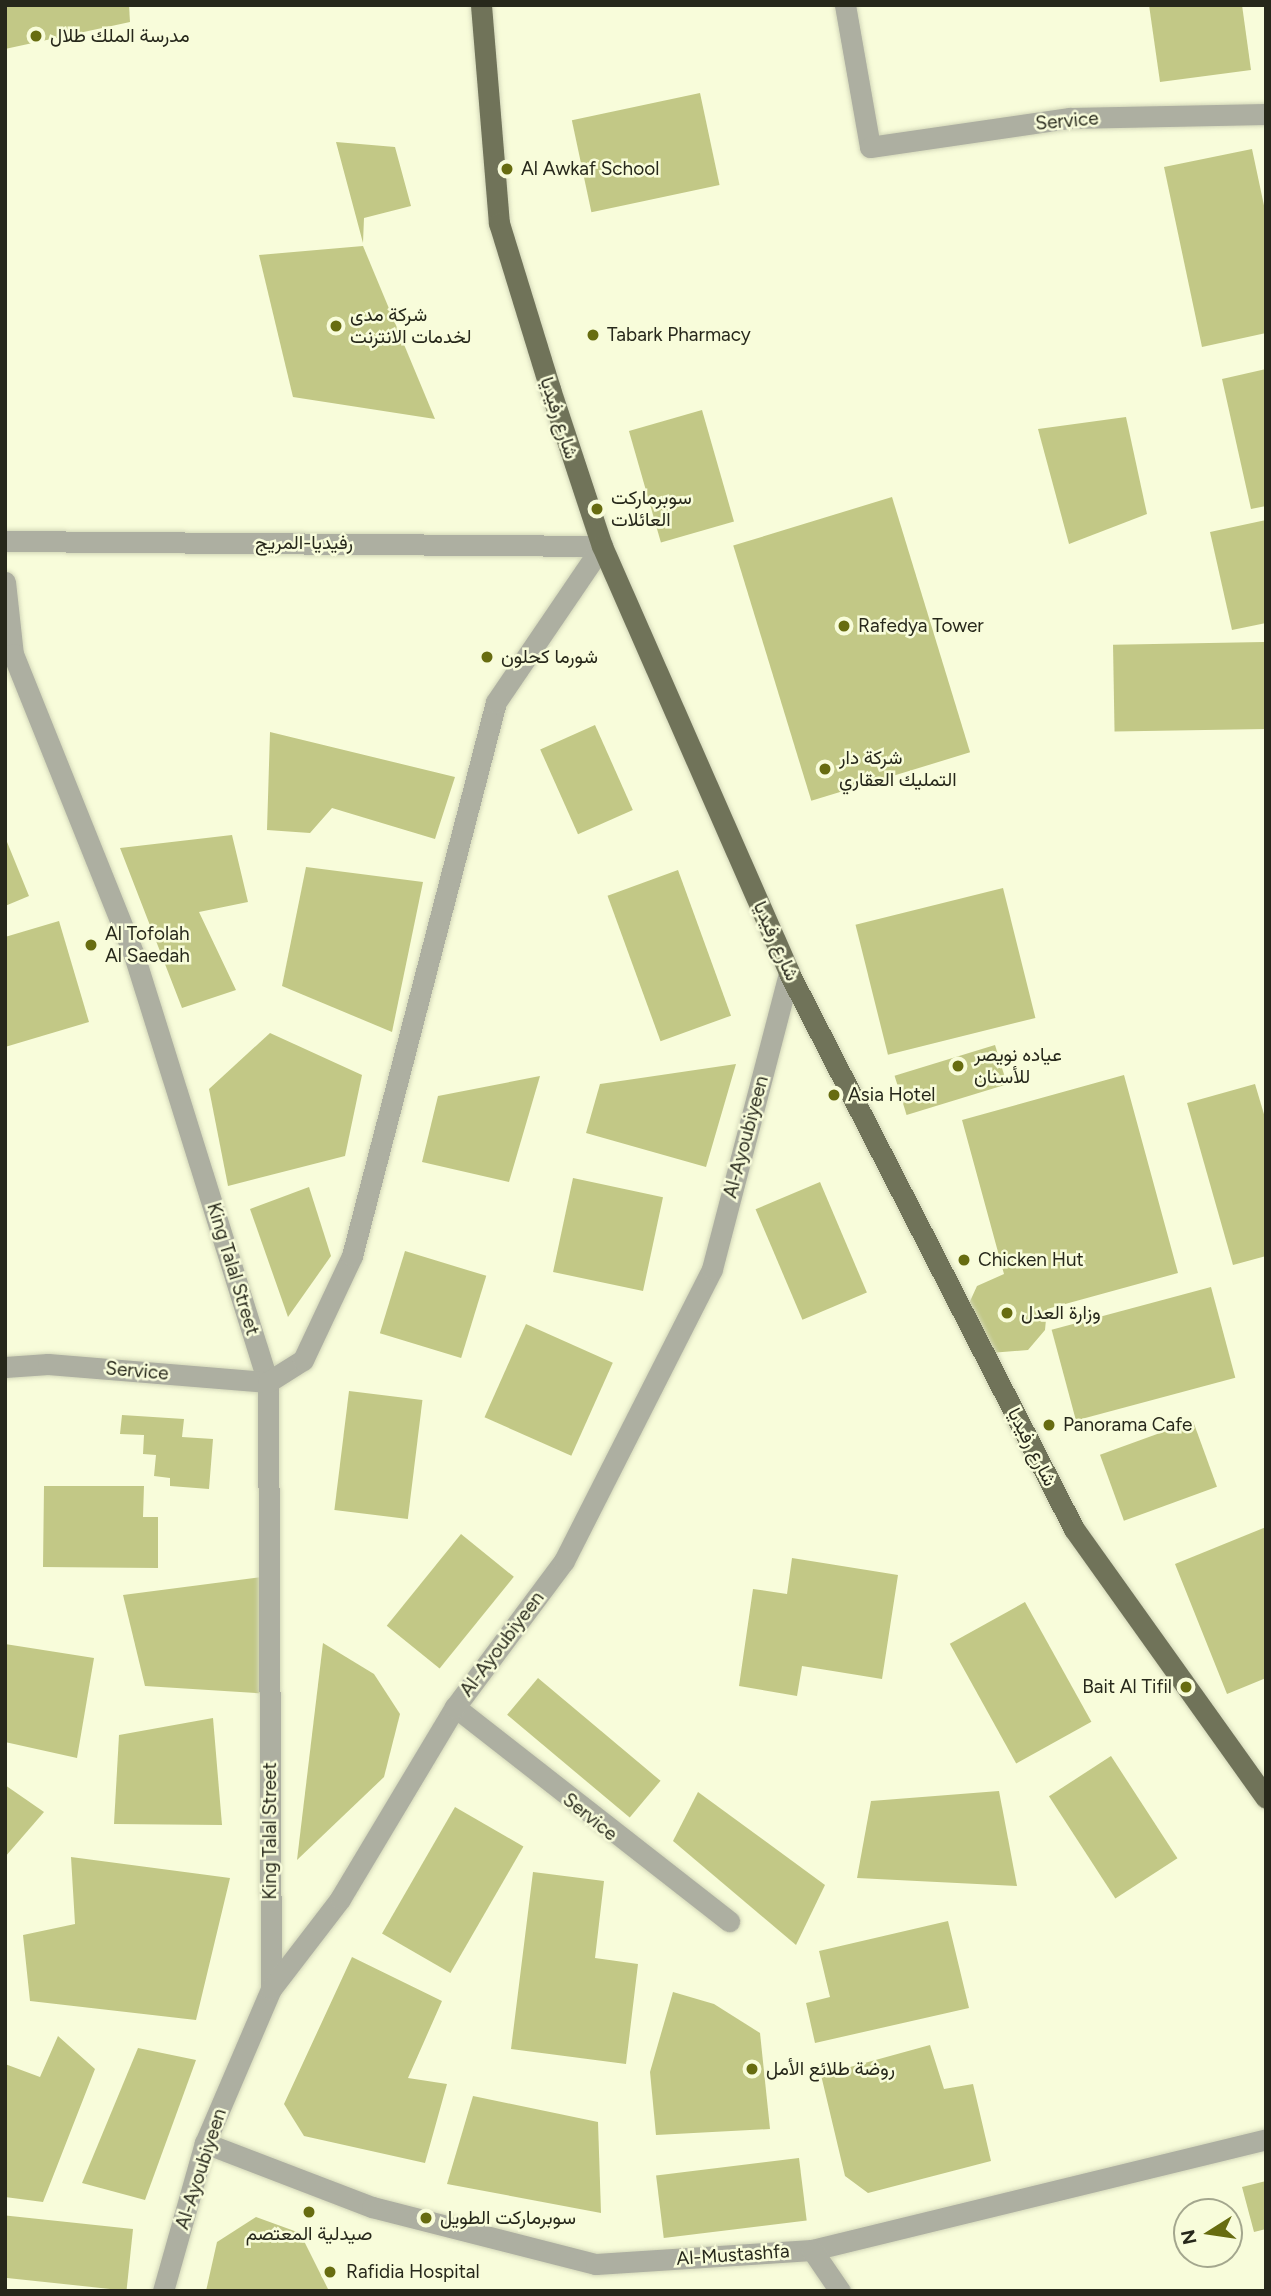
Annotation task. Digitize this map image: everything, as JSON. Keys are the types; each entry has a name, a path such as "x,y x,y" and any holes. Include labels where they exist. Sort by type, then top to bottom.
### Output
{"main road":[{"name":"شارع رفيديا","path":"481,5 499,223 602,546 789,974 1074,1529 1266,1798"}],"street":[{"name":"Service","path":"845,5 870,147 1070,118 1266,114"},
{"name":"رفيديا-المريج","path":"5,541 602,546"},
{"path":"268,1382 303,1360 352,1256 496,702 602,546"},
{"name":"King Talal Street","path":"5,582 13,654 134,955 268,1382 271,1990"},
{"name":"Al-Ayoubiyeen","path":"163,2291 205,2143 271,1990 340,1899 455,1707 564,1561 712,1269 789,974"},
{"name":"Service","path":"5,1367 48,1364 268,1382"},
{"name":"Service","path":"455,1707 729,1922"},
{"name":"Al-Mustashfa","path":"205,2143 372,2207 596,2264 812,2250 1266,2139"},
{"path":"812,2250 840,2291"}],"building":[{"name":"مدرسة الملك طلال","path":"5,5 129,5 130,22 5,49"},
{"path":"1149,5 1242,5 1251,70 1160,82"},
{"path":"700,93 720,185 591,212 572,120"},
{"path":"336,142 395,147 411,206 364,218 363,243"},
{"path":"1252,149 1266,215 1266,333 1202,347 1164,167"},
{"name":"شركة مدى لخدمات الانترنت","path":"363,246 435,419 293,397 259,255"},
{"path":"1266,369 1266,506 1251,509 1222,379"},
{"path":"702,410 734,522 661,542 629,431"},
{"path":"1126,417 1147,514 1069,544 1038,429"},
{"name":"Rafedya Tower","path":"892,497 970,752 811,801 733,546"},
{"path":"1266,520 1266,623 1232,630 1210,532"},
{"path":"1264,642 1266,729 1115,732 1113,645"},
{"path":"595,725 633,810 578,834 540,749"},
{"path":"270,732 455,777 435,839 332,808 310,833 267,830"},
{"path":"232,835 248,902 199,912 236,990 182,1008 120,848"},
{"path":"5,837 29,896 5,906"},
{"path":"306,867 423,882 392,1032 282,986"},
{"path":"678,870 731,1016 661,1041 608,896"},
{"path":"1003,888 1035,1018 888,1055 856,925"},
{"path":"59,921 89,1022 5,1047 5,937"},
{"path":"270,1033 362,1075 345,1156 228,1186 209,1089"},
{"path":"995,1045 1007,1084 907,1115 895,1076"},
{"path":"736,1064 706,1167 586,1133 600,1084"},
{"path":"1124,1075 1178,1273 1047,1309 1045,1330 1028,1350 990,1353 966,1310 977,1286 1004,1274 962,1120"},
{"path":"540,1076 509,1182 422,1162 438,1096"},
{"path":"1255,1084 1266,1121 1266,1256 1233,1265 1187,1103"},
{"path":"573,1178 663,1197 643,1291 553,1272"},
{"path":"820,1182 867,1292 802,1320 756,1209"},
{"path":"309,1187 331,1256 288,1317 250,1209"},
{"path":"405,1251 486,1276 461,1358 380,1333"},
{"path":"1211,1287 1235,1378 1076,1421 1052,1330"},
{"path":"526,1324 613,1363 571,1456 485,1417"},
{"path":"349,1391 422,1400 408,1519 334,1510"},
{"path":"122,1415 184,1419 182,1437 213,1439 209,1489 170,1486 170,1478 154,1476 156,1455 143,1454 144,1435 120,1434"},
{"path":"1193,1421 1217,1487 1124,1521 1100,1455"},
{"path":"44,1486 144,1486 143,1517 158,1517 158,1568 43,1567"},
{"path":"1266,1527 1266,1678 1227,1694 1175,1564"},
{"path":"461,1534 514,1577 440,1668 387,1626"},
{"path":"792,1558 898,1575 882,1679 802,1666 797,1696 739,1686 753,1589 787,1594"},
{"path":"270,1576 270,1694 145,1686 123,1595"},
{"path":"1025,1602 1091,1722 1016,1764 950,1644"},
{"path":"323,1643 374,1674 400,1714 384,1777 297,1860"},
{"path":"5,1644 94,1658 77,1758 5,1742"},
{"path":"538,1678 661,1781 630,1818 507,1715"},
{"path":"213,1718 222,1825 114,1824 119,1735"},
{"path":"1111,1756 1177,1858 1115,1899 1049,1796"},
{"path":"5,1785 44,1812 5,1857"},
{"path":"999,1791 1017,1886 857,1878 871,1801"},
{"path":"698,1792 825,1885 796,1945 673,1841"},
{"path":"455,1807 523,1846 450,1973 382,1933"},
{"path":"71,1857 230,1878 196,2020 30,2001 23,1935 75,1924"},
{"path":"533,1872 604,1881 595,1958 638,1964 626,2064 511,2049"},
{"path":"948,1921 969,2008 815,2043 806,2003 830,1997 819,1951"},
{"path":"352,1957 442,2001 408,2078 447,2084 425,2163 304,2136 284,2104"},
{"path":"673,1992 714,2004 760,2033 770,2129 656,2135 650,2072"},
{"path":"58,2036 95,2069 43,2202 5,2197 5,2064 40,2077"},
{"path":"930,2045 944,2089 973,2084 991,2161 868,2193 845,2176 821,2075"},
{"path":"138,2048 196,2060 145,2200 82,2183"},
{"path":"473,2096 598,2122 601,2213 447,2184"},
{"path":"799,2158 807,2221 664,2238 656,2176"},
{"path":"1266,2181 1266,2229 1254,2232 1242,2187"},
{"path":"6,2216 133,2229 127,2291 5,2278"},
{"path":"256,2217 300,2233 329,2291 206,2291 217,2242"}],"place":[{"name":"مدرسة الملك طلال","path":"36,36"},
{"name":"Al Awkaf School","path":"507,169"},
{"name":"شركة مدى لخدمات الانترنت","path":"336,326"},
{"name":"Tabark Pharmacy","path":"593,335"},
{"name":"سوبرماركت العائلات","path":"597,509"},
{"name":"Rafedya Tower","path":"844,626"},
{"name":"شورما كحلون","path":"487,657"},
{"name":"شركة دار التمليك العقاري","path":"825,769"},
{"name":"Al Tofolah Al Saedah","path":"91,945"},
{"name":"عياده نويصر للأسنان","path":"958,1066"},
{"name":"Asia Hotel","path":"834,1095"},
{"name":"Chicken Hut","path":"964,1260"},
{"name":"وزارة العدل","path":"1007,1313"},
{"name":"Panorama Cafe","path":"1049,1425"},
{"name":"Bait Al Tifil","path":"1186,1687"},
{"name":"روضة طلائع الأمل","path":"752,2069"},
{"name":"صيدلية المعتصم","path":"309,2212"},
{"name":"سوبرماركت الطويل","path":"426,2218"},
{"name":"Rafidia Hospital","path":"330,2272"}]}
